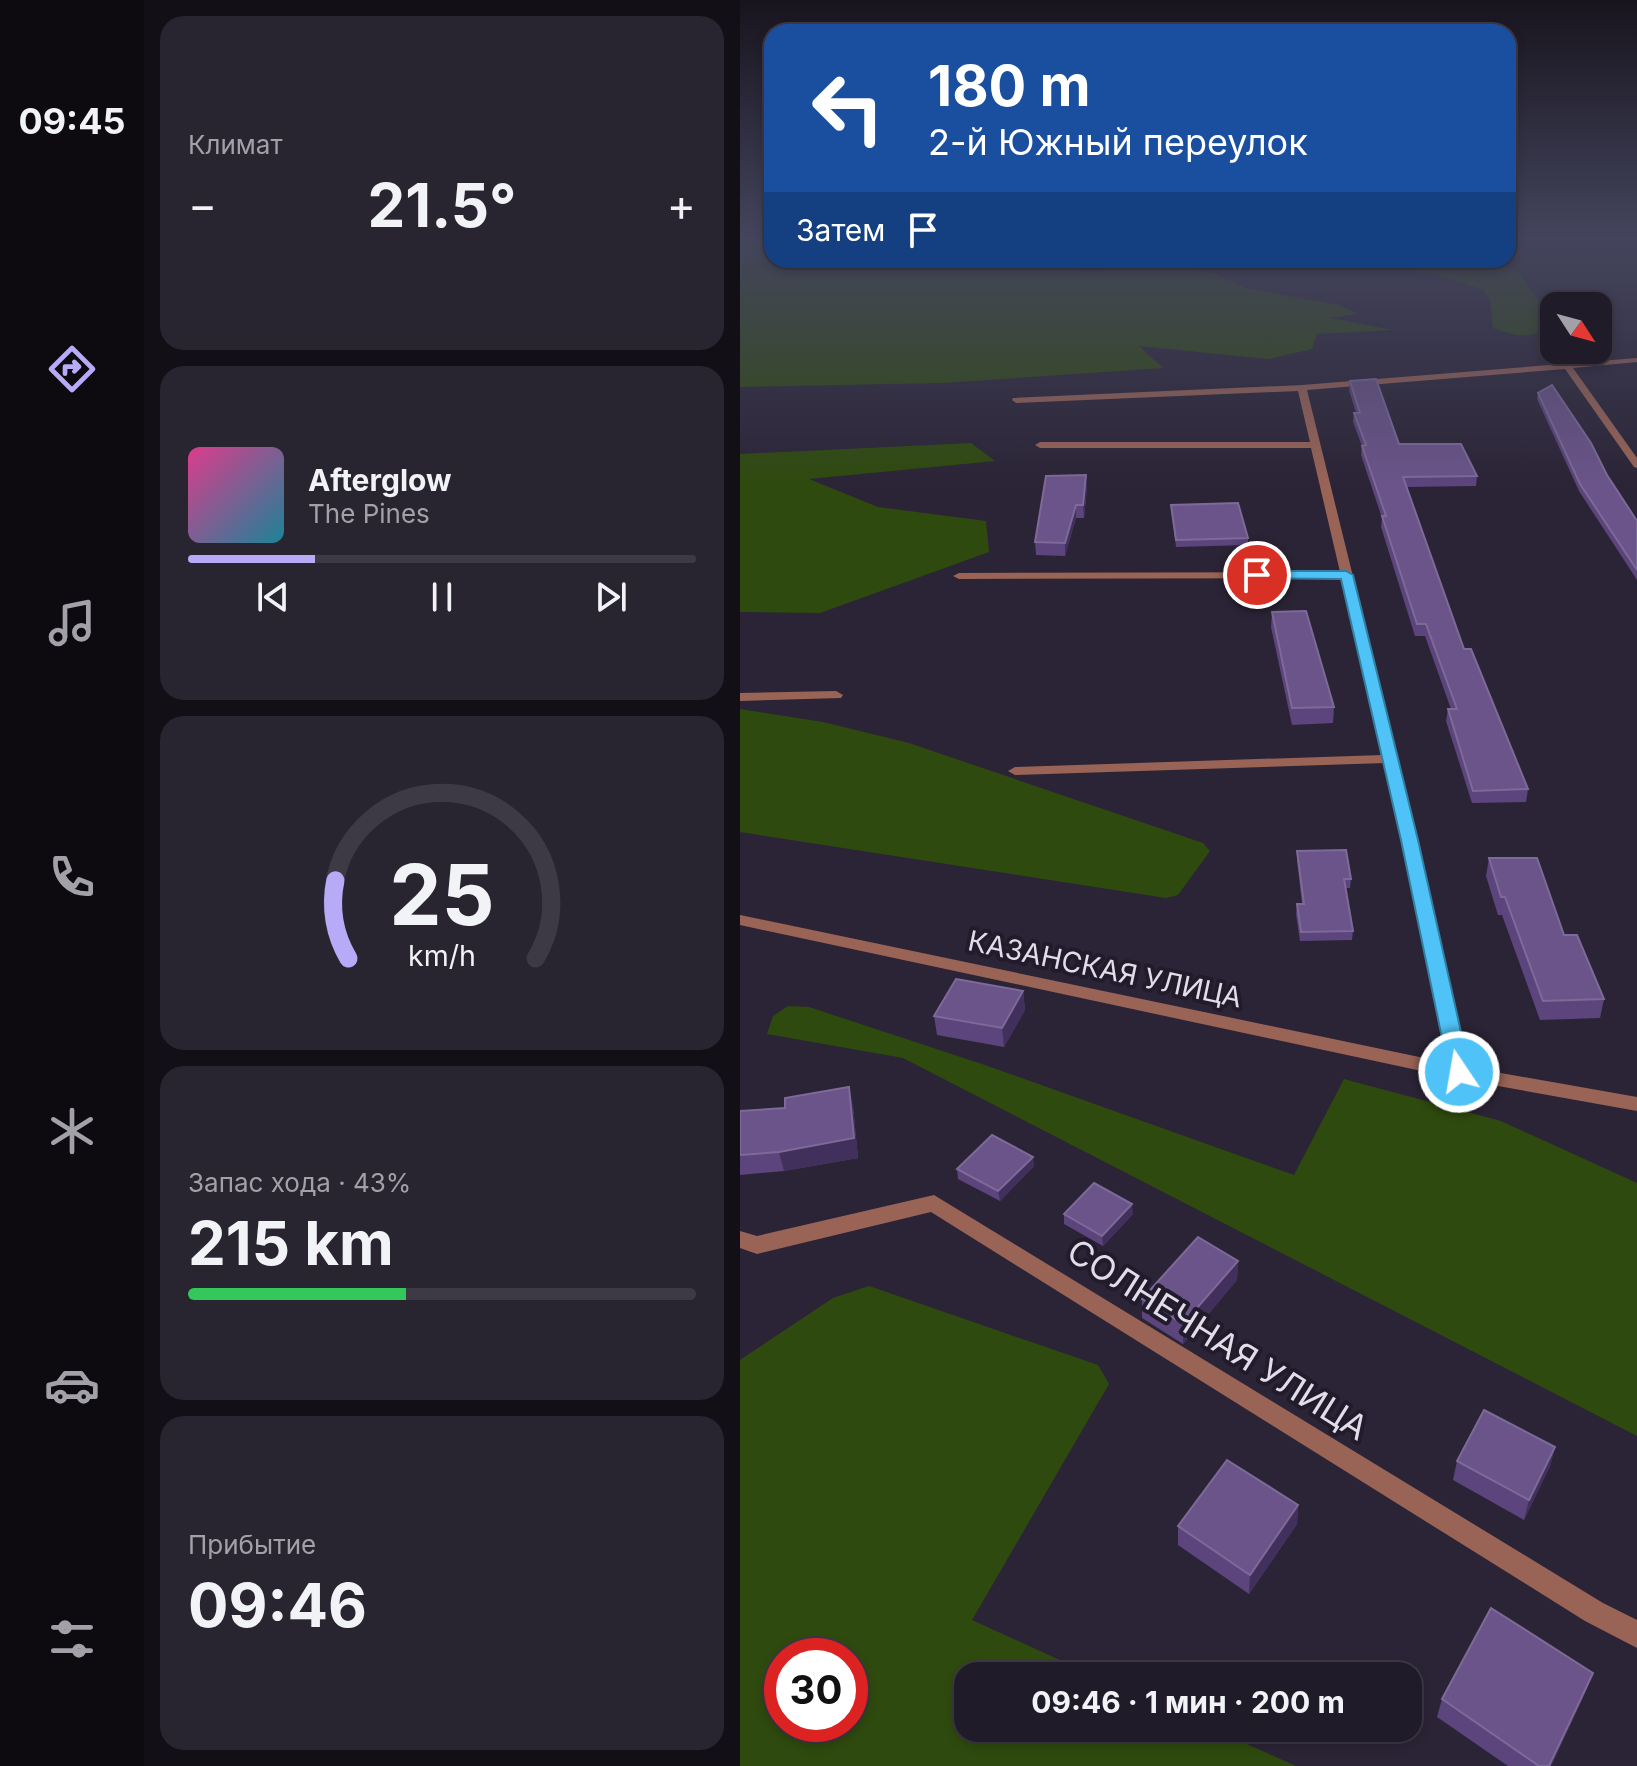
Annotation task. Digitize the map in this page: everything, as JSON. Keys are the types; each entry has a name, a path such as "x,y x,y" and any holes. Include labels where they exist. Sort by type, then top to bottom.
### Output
{"street":[{"path":"1016,400 1302,388 1637,360"},
{"path":"1567,365 1637,465"},
{"path":"1302,388 1390,759 1459,1072"},
{"path":"1040,445 1315,445"},
{"path":"959,576 1346,575"},
{"path":"740,697 836,695"},
{"path":"1015,771 1390,759"},
{"name":"КАЗАНСКАЯ УЛИЦА","path":"740,920 1459,1072 1637,1104"},
{"name":"СОЛНЕЧНАЯ УЛИЦА","path":"740,1239 757,1245 934,1203 1580,1604 1637,1634"}],"green space":[{"path":"740,320 1343,320 1393,330 1317,334 1312,349 1268,359 1139,346 1163,368 944,383 740,387"},
{"path":"1492,320 1540,320 1540,332 1535,334 1493,328"},
{"path":"971,443 995,461 809,479 878,507 986,521 989,552 820,613 740,612 740,454"},
{"path":"740,709 823,722 909,743 1203,843 1210,851 1178,895 1166,898 740,832"},
{"path":"788,1006 809,1007 985,1065 1294,1175 1344,1079 1501,1121 1637,1183 1637,1436 903,1058 767,1034 773,1016"},
{"path":"869,1286 1098,1365 1109,1384 972,1620 1064,1662 954,1662 954,1742 1242,1742 1296,1766 740,1766 740,1360 833,1298"}],"building":[{"path":"1376,379 1399,444 1461,444 1477,476 1403,477 1464,649 1471,649 1528,789 1473,791 1448,709 1457,709 1426,624 1417,624 1382,516 1386,516 1354,413 1360,413 1350,381"},
{"path":"1552,385 1637,521 1637,570 1580,484 1538,393"},
{"path":"1086,475 1083,505 1076,505 1065,543 1035,542 1046,476"},
{"path":"1238,503 1248,538 1176,540 1171,505"},
{"path":"1306,611 1334,707 1292,708 1272,612"},
{"path":"1346,850 1351,879 1344,879 1353,931 1301,932 1297,904 1304,904 1297,851"},
{"path":"1489,858 1537,858 1564,935 1577,935 1604,999 1543,1001 1505,897 1501,897"},
{"path":"956,979 1023,991 1002,1028 934,1016"},
{"path":"849,1087 854,1138 779,1152 740,1155 740,1111 785,1108 785,1098"},
{"path":"992,1135 1033,1157 998,1191 957,1169"},
{"path":"1094,1183 1132,1204 1102,1236 1064,1214"},
{"path":"1198,1237 1238,1261 1183,1324 1142,1299"},
{"path":"1484,1410 1555,1447 1529,1500 1457,1461"},
{"path":"1227,1460 1298,1505 1250,1575 1178,1526"},
{"path":"1491,1608 1593,1673 1549,1766 1539,1766 1442,1699"}],"route":[{"path":"1257,575 1346,575 1410,840 1459,1072"}]}
